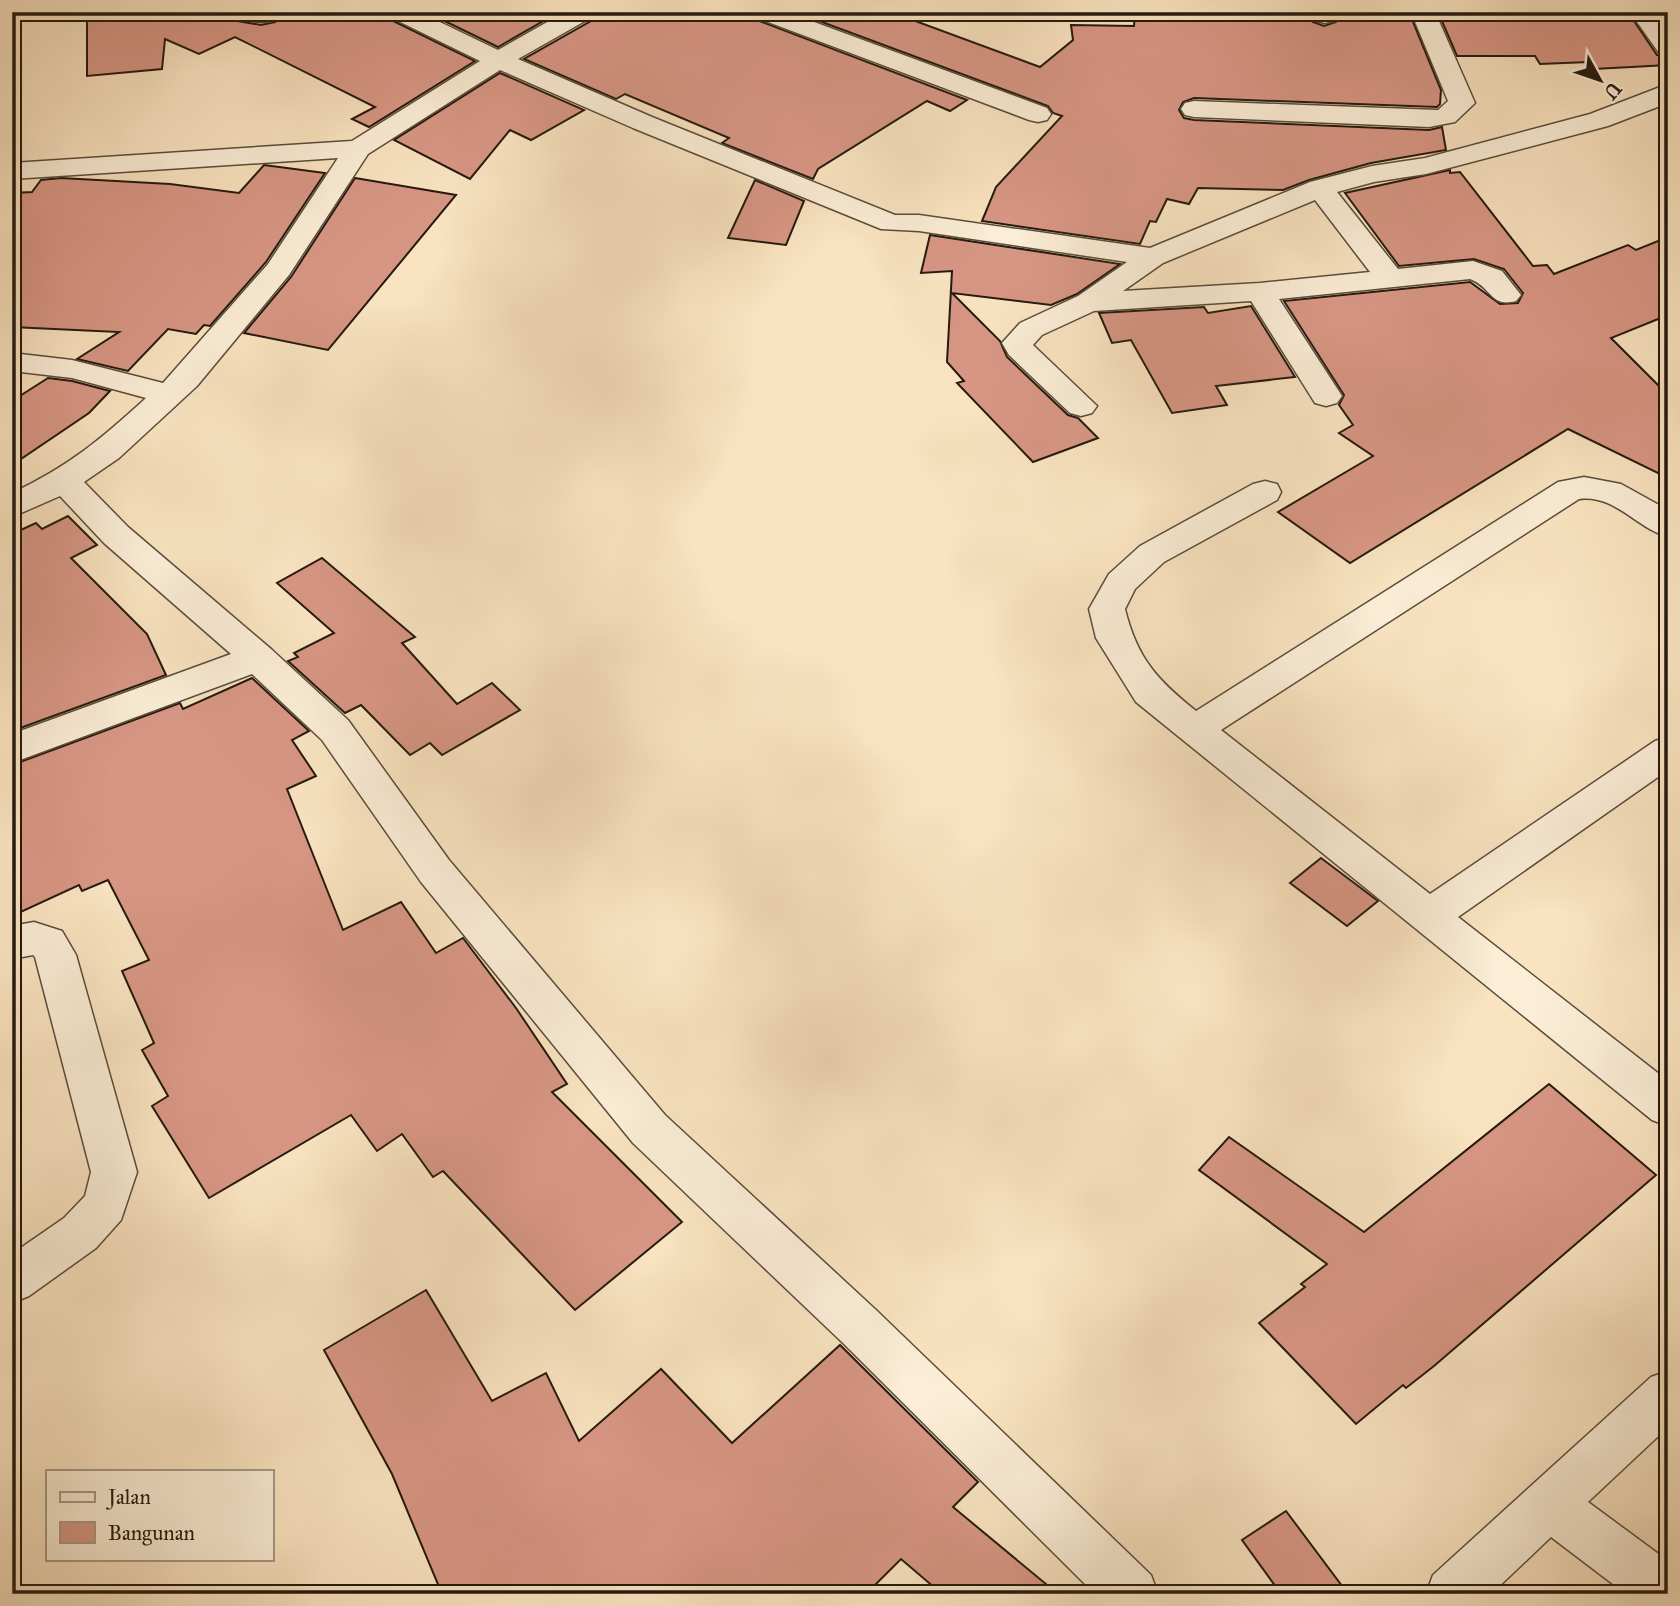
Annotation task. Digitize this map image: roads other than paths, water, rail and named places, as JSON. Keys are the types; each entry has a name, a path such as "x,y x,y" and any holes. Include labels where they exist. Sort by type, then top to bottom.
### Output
{"street":[{"path":"242,12 260,16 273,12"},
{"path":"399,12 497,61 644,125 891,223 919,223 1153,257"},
{"path":"12,506 64,481 108,451 186,379 279,269 358,149 497,61 583,12"},
{"path":"764,12 1038,114"},
{"path":"1194,109 1429,119 1446,116 1462,103 1460,93 1423,12"},
{"path":"1642,12 1668,48"},
{"path":"1080,406 1017,344 1031,329 1088,302 1153,257 1320,188 1372,174 1426,166 1599,120 1648,103 1668,92"},
{"path":"12,171 358,149"},
{"path":"1320,188 1390,278"},
{"path":"1088,302 1260,292 1473,270 1492,277 1506,295"},
{"path":"1260,292 1326,397"},
{"path":"12,362 44,363 168,395"},
{"path":"64,481 116,535 258,658 335,730 435,872 649,1129 859,1326 1132,1594"},
{"path":"1194,730 1570,490 1586,485 1602,486 1668,526"},
{"path":"1265,492 1152,554 1121,582 1107,609 1114,638 1149,693 1668,1107"},
{"path":"12,749 258,658"},
{"path":"1429,916 1668,751"},
{"path":"12,943 34,938 48,943 55,955 114,1172 105,1206 80,1233 12,1281"},
{"path":"1452,1594 1668,1394"},
{"path":"1549,1504 1668,1592"}]}
